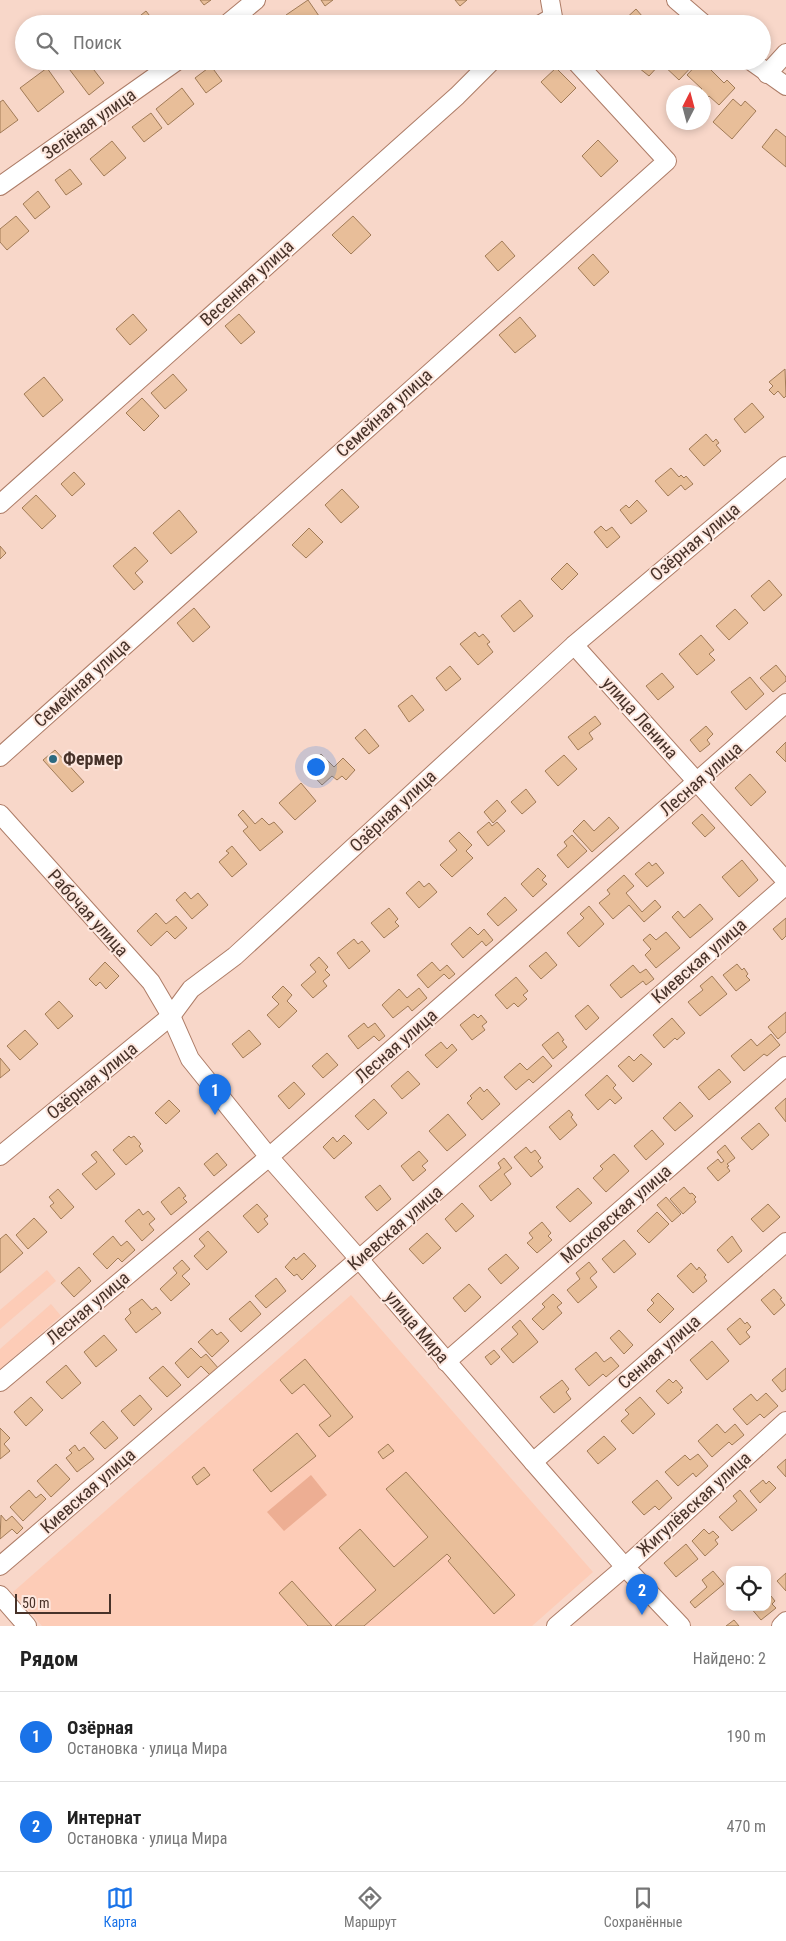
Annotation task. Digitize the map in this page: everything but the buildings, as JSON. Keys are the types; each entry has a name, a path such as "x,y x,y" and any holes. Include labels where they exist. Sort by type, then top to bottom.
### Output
{"street":[{"path":"237,15 256,0"},
{"path":"676,0 694,15"},
{"path":"771,70 786,53"},
{"name":"Зелёная улица","path":"0,186 164,70"},
{"name":"Весенняя улица","path":"0,504 427,122 482,70"},
{"name":"Семейная улица","path":"0,757 667,161 583,70"},
{"path":"762,70 786,86"},
{"path":"767,74 771,70"},
{"name":"Озёрная улица","path":"0,1156 171,1016 191,989 235,956 574,645 786,466"},
{"name":"улица Ленина","path":"574,645 786,883"},
{"name":"Лесная улица","path":"0,1382 269,1157 786,703"},
{"name":"Рабочая улица","path":"0,814 32,852 151,982 171,1016"},
{"name":"Киевская улица","path":"0,1566 359,1259 786,883"},
{"name":"улица Мира","path":"171,1016 190,1059 269,1157 533,1462 681,1626"},
{"name":"Московская улица","path":"446,1362 786,1066"},
{"name":"Сенная улица","path":"533,1462 786,1242"},
{"name":"Жигулёвская улица","path":"556,1626 786,1421"},
{"path":"0,1595 27,1626"},
{"path":"781,1626 786,1621"}],"shaded area":[{"path":"47,1270 56,1281 0,1329 0,1310"},
{"path":"351,1295 593,1572 532,1626 42,1626 13,1592"},
{"path":"51,1304 61,1316 0,1369 0,1349"},
{"path":"311,1475 327,1495 284,1531 267,1512"}],"place":[{"name":"Фермер","path":"53,759"},
{"name":"Озёрная","path":"215,1115"},
{"name":"Интернат","path":"642,1615"}]}
